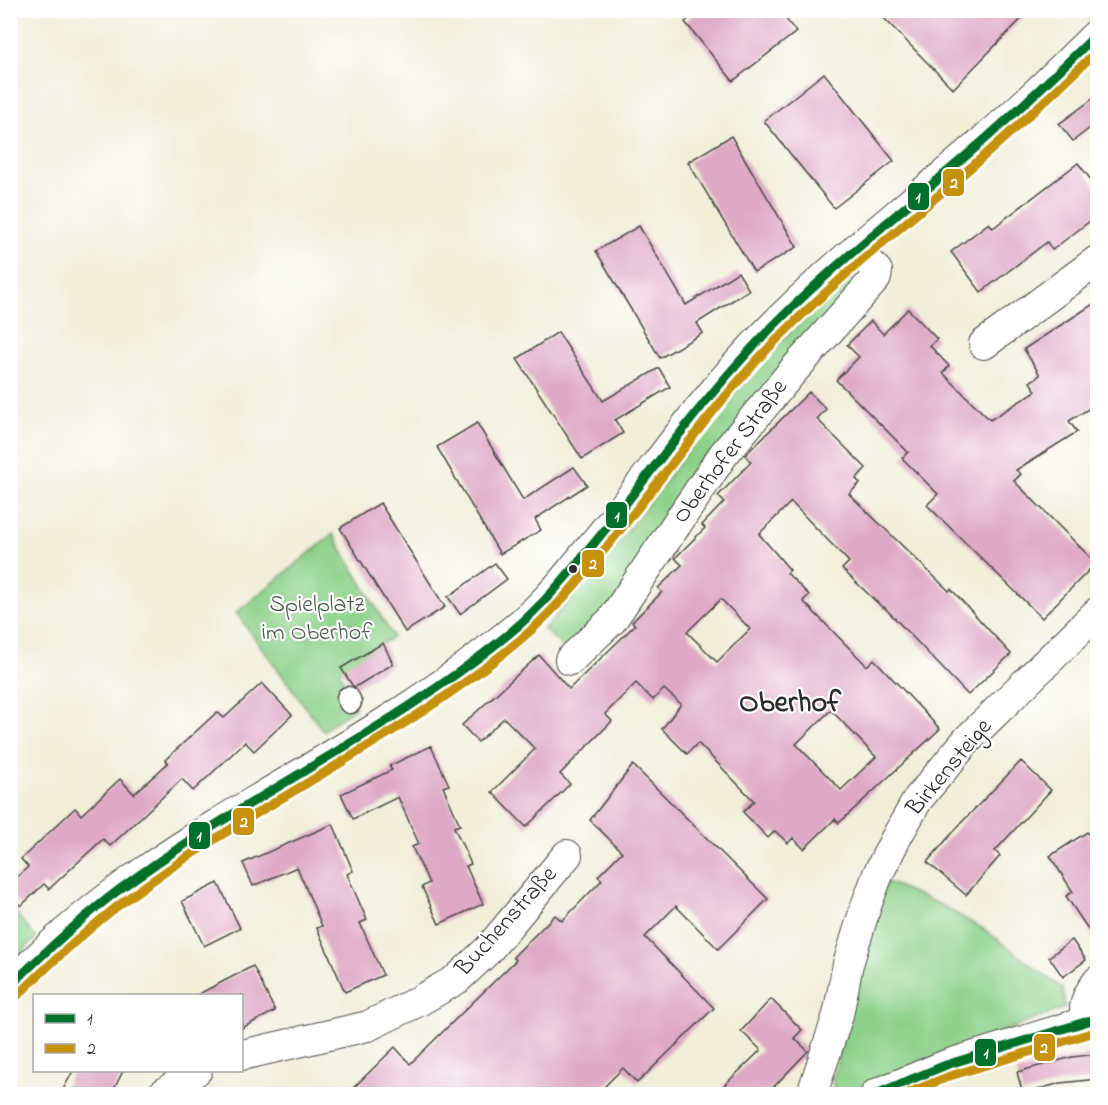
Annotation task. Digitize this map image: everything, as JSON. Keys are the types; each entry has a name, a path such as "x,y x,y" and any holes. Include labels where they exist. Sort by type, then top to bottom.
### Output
{"street":[{"name":"Oberhofer Straße","path":"10,986 66,930 134,877 212,826 317,765 425,697 486,652 529,616 613,521 667,448 754,346 857,248 1009,119 1098,33"},
{"name":"Oberhofer Straße","path":"570,660 612,620 723,455 793,371 876,278 877,271 857,248"},
{"path":"984,344 1098,260"},
{"name":"Birkensteige","path":"812,1095 838,1015 848,964 866,906 878,874 918,799 968,739 1098,612"},
{"name":"Buchenstraße","path":"243,1055 368,1026 457,979 488,950 567,855"},
{"path":"876,1095 946,1065 1092,1019 1084,1010 1085,1002 1098,981"},
{"path":"163,1095 196,1072"}],"green space":[{"path":"849,279 855,286 634,579 569,653 544,629 610,554 699,436 763,358"},
{"name":"Spielplatz im Oberhof","path":"333,534 393,637 339,671 356,707 323,731 236,613"},
{"path":"887,882 939,904 985,930 1063,989 1065,1008 846,1091 833,1087 833,1078 873,912"},
{"path":"11,907 36,938 10,964"}],"building":[{"path":"699,10 779,10 796,32 733,81 685,22"},
{"path":"876,10 1030,10 953,89"},
{"path":"824,73 894,161 834,208 764,121"},
{"path":"1098,95 1098,122 1073,141 1059,124"},
{"path":"731,136 797,247 754,272 688,162"},
{"path":"1078,163 1098,189 1098,215 1052,250 1047,242 981,292 951,252 989,223 993,228"},
{"path":"639,226 686,305 738,272 749,290 697,323 703,333 660,358 596,251"},
{"path":"1098,301 1098,403 1069,421 1077,432 1016,470 1021,474 1014,481 1096,563 1042,618 927,505 938,494 902,458 908,452 836,380 859,357 847,345 871,321 883,334 908,309 937,339 930,346 949,366 943,373 990,420 1036,391 1030,382 1040,375 1024,349"},
{"path":"558,332 603,401 659,368 670,387 615,420 623,433 582,459 517,359"},
{"path":"809,392 826,409 817,419 866,468 856,479 860,483 849,494 949,591 951,589 1011,654 968,695 884,607 842,569 849,562 791,502 759,534 790,570 787,573 809,595 803,601 867,666 874,659 940,729 839,823 835,819 804,849 793,838 788,843 775,831 768,838 743,812 754,801 698,743 687,754 662,729 681,704 664,689 653,700 636,683 605,714 612,721 560,774 570,784 526,827 492,792 535,749 504,718 478,742 462,725 539,655 569,689 635,625 632,622 662,592 658,588 682,565 675,558 705,528 702,525 724,502 718,496 751,462 745,455","holes":["721,599 750,629 717,662 687,632","831,710 876,757 841,790 796,744"]},
{"path":"477,423 523,500 574,467 587,485 535,519 541,530 500,554 437,447"},
{"path":"380,503 445,607 405,632 340,528"},
{"path":"495,563 507,579 460,614 448,597"},
{"path":"383,643 393,664 355,687 352,685 341,668"},
{"path":"262,683 292,715 254,751 245,742 193,791 182,779 110,846 103,839 49,889 44,884 21,906 10,895 10,883 28,867 21,859 75,808 81,815 120,779 134,794 168,763 165,760 217,712 224,718"},
{"path":"431,746 449,785 443,787 460,825 454,827 471,864 466,866 483,904 439,924 422,887 429,883 412,847 419,844 398,797 353,819 341,794 392,770 389,766"},
{"path":"1021,761 1051,790 995,851 1000,856 966,895 927,862"},
{"path":"633,765 768,899 718,949 676,906 645,937 714,1008 637,1083 623,1068 596,1095 346,1095 395,1047 410,1064 516,960 513,957 555,915 562,921 602,880 598,876 622,852 590,820"},
{"path":"333,824 353,871 347,874 367,920 360,923 383,975 345,992 317,928 322,926 297,867 253,886 243,863"},
{"path":"1087,832 1098,848 1098,944 1066,896 1073,892 1050,856"},
{"path":"218,883 240,928 204,946 182,901"},
{"path":"1072,940 1086,960 1063,977 1049,957"},
{"path":"253,966 275,1011 243,1027 243,994 199,994"},
{"path":"771,999 802,1030 794,1038 808,1051 766,1095 714,1095 761,1050 741,1031"},
{"path":"1098,1054 1098,1079 1060,1083 1023,1094 1017,1072 1072,1057"},
{"path":"72,1072 122,1072 111,1095 60,1095"}],"transit line":[{"name":"1","path":"10,986 91,911 168,855 417,701 465,668 511,632 543,602 572,569 730,372 778,321 832,270 975,148 1098,33"},
{"name":"2","path":"18,995 98,921 175,865 426,709 474,676 521,639 553,609 581,577 718,406 782,334 1008,134 1098,50"},
{"name":"1","path":"876,1094 946,1065 1098,1018"},
{"name":"2","path":"906,1094 950,1076 1098,1031"}],"district":[{"name":"Oberhof","path":"790,704"}]}
